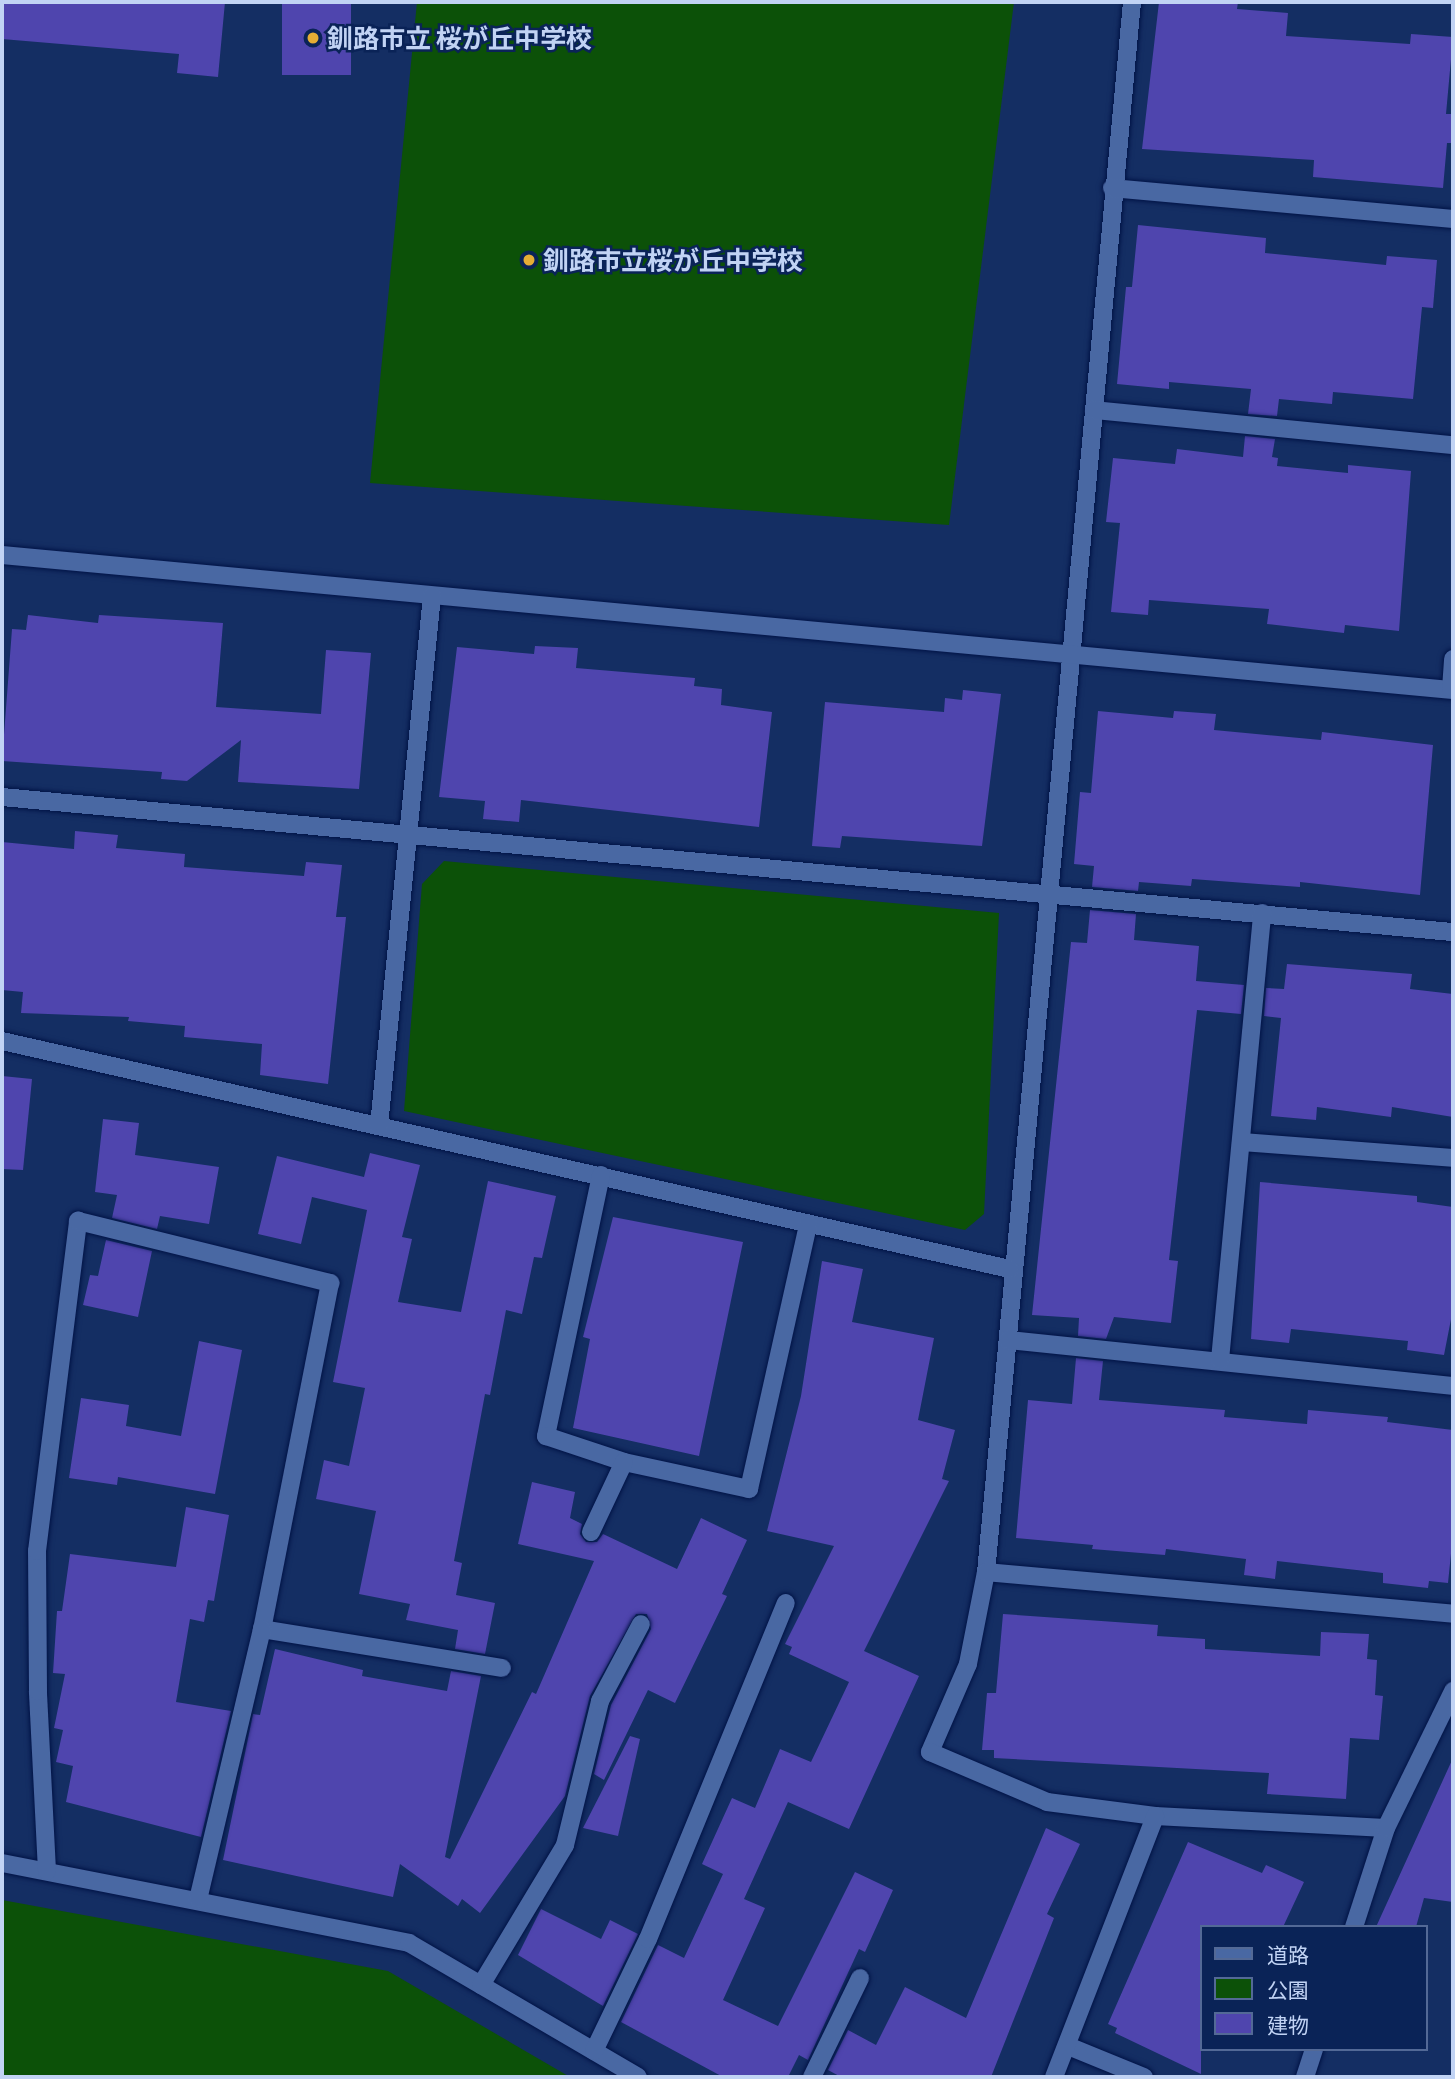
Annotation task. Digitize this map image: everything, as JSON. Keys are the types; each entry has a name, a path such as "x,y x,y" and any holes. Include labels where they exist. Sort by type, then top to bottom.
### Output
{"street":[{"path":"1132,2 1010,1269 1008,1340 986,1572 968,1664 930,1752 1047,1802 1155,1816 1385,1828"},
{"path":"1112,188 1453,219"},
{"path":"1094,410 1453,445"},
{"path":"2,555 1452,690 1453,659"},
{"path":"379,1126 432,596"},
{"path":"2,797 1453,932"},
{"path":"1220,1360 1262,913"},
{"path":"2,1041 1010,1269"},
{"path":"1241,1142 1453,1158"},
{"path":"601,1175 546,1436 624,1462 749,1489 808,1225"},
{"path":"47,1871 38,1691 37,1551 78,1222 330,1283 261,1629 198,1899"},
{"path":"1008,1340 1453,1386"},
{"path":"591,1532 624,1462"},
{"path":"986,1572 1453,1614"},
{"path":"594,2051 648,1939 786,1603"},
{"path":"481,1985 565,1845 600,1701 641,1624"},
{"path":"261,1629 502,1668"},
{"path":"1355,1925 1385,1828 1453,1691"},
{"path":"1054,2077 1155,1816"},
{"path":"2,1863 198,1899 409,1943 638,2077"},
{"path":"812,2077 860,1978"},
{"path":"1068,2046 1144,2077"},
{"path":"1305,2077 1313,2051"}],"green space":[{"path":"417,2 1014,2 949,525 370,483"},
{"path":"444,861 999,913 984,1214 965,1230 404,1111 422,884"},
{"path":"2,1900 388,1971 570,2077 2,2077"}],"building":[{"path":"2,2 225,2 218,77 177,73 179,54 2,39"},
{"name":"釧路市立 桜が丘中学校","path":"282,2 351,2 351,75 282,75"},
{"path":"1159,2 1238,2 1237,9 1288,13 1286,36 1410,44 1411,34 1453,37 1446,114 1453,114 1453,143 1447,143 1443,188 1313,177 1314,160 1142,149"},
{"path":"1138,225 1266,238 1265,253 1386,265 1387,256 1437,260 1433,308 1422,307 1413,399 1333,392 1332,404 1279,399 1277,416 1248,414 1251,389 1169,382 1169,389 1117,384 1126,287 1132,287"},
{"path":"1245,436 1275,439 1272,457 1278,458 1277,466 1348,473 1348,465 1411,471 1399,631 1345,625 1344,633 1267,624 1269,609 1149,600 1148,615 1111,612 1120,523 1106,522 1113,458 1175,464 1177,449 1243,457"},
{"path":"28,615 98,623 99,615 223,623 216,707 321,714 326,650 371,653 359,789 238,782 241,740 187,781 161,779 162,772 2,761 12,629 26,630"},
{"path":"535,646 578,648 576,668 695,678 694,686 722,689 721,705 772,712 759,827 521,800 519,822 483,819 485,801 439,797 457,647 534,654"},
{"path":"963,690 1001,694 982,846 842,836 840,848 812,846 825,702 944,712 945,698 962,700"},
{"path":"1098,711 1173,718 1174,711 1216,714 1214,730 1321,740 1322,732 1433,745 1420,895 1300,882 1300,887 1192,879 1191,886 1139,882 1138,891 1092,887 1094,866 1074,864 1080,792 1091,793"},
{"path":"75,831 118,835 116,848 185,854 184,867 304,876 306,862 342,865 336,917 346,917 328,1084 260,1075 262,1044 184,1037 185,1026 128,1021 129,1017 21,1013 23,992 2,990 2,842 74,849"},
{"path":"1090,910 1136,914 1134,940 1199,946 1196,981 1244,985 1241,1014 1197,1010 1169,1260 1178,1261 1171,1323 1114,1317 1106,1339 1078,1336 1079,1318 1032,1315 1071,942 1087,943"},
{"path":"1287,964 1412,974 1410,989 1453,994 1453,1117 1392,1107 1391,1117 1317,1107 1316,1120 1271,1116 1281,1018 1264,1016 1266,988 1284,989"},
{"path":"2,1076 32,1079 23,1170 2,1169"},
{"path":"103,1119 139,1123 135,1155 219,1167 209,1224 160,1216 157,1229 112,1218 117,1195 95,1192"},
{"path":"370,1153 420,1165 402,1237 412,1239 398,1302 461,1312 488,1181 556,1196 542,1258 534,1257 522,1314 506,1310 490,1395 485,1394 454,1561 462,1563 456,1595 495,1603 485,1654 455,1649 458,1630 406,1620 410,1604 359,1594 376,1511 316,1499 324,1460 349,1466 365,1388 333,1382 367,1210 312,1197 301,1244 258,1234 277,1156 364,1177"},
{"path":"1260,1182 1417,1196 1417,1202 1453,1207 1453,1309 1444,1355 1407,1350 1408,1341 1291,1329 1289,1343 1251,1339"},
{"path":"613,1217 743,1242 699,1456 573,1428 590,1339 583,1337"},
{"path":"106,1240 152,1251 138,1317 83,1305 90,1275 98,1276"},
{"path":"822,1261 863,1269 852,1322 934,1338 918,1420 955,1430 942,1479 949,1481 864,1651 919,1676 849,1829 788,1802 744,1899 765,1908 723,2000 778,2026 855,1872 893,1890 865,1952 859,1949 808,2060 799,2055 788,2077 723,2077 621,2022 658,1945 684,1958 723,1874 702,1864 732,1798 755,1808 780,1749 811,1762 849,1682 789,1654 792,1647 785,1644 834,1546 767,1531 801,1396"},
{"path":"199,1341 242,1350 215,1494 118,1477 117,1485 69,1478 81,1398 129,1405 126,1426 181,1436"},
{"path":"1076,1358 1103,1361 1099,1400 1225,1410 1224,1417 1307,1424 1308,1410 1388,1417 1387,1422 1453,1430 1453,1534 1448,1583 1429,1581 1428,1588 1383,1583 1383,1573 1277,1561 1275,1579 1244,1575 1246,1559 1166,1549 1165,1555 1092,1549 1093,1545 1016,1538 1028,1400 1072,1404"},
{"path":"532,1482 575,1492 570,1518 582,1524 580,1534 586,1542 597,1542 603,1534 677,1569 701,1518 747,1540 722,1594 727,1596 675,1703 648,1690 604,1780 594,1774 611,1705 651,1629 647,1614 636,1614 590,1696 565,1796 480,1913 462,1899 458,1906 400,1864 393,1897 223,1860 253,1714 260,1715 275,1649 363,1670 362,1676 447,1691 451,1671 481,1676 445,1857 450,1859 532,1692 536,1694 594,1561 518,1544"},
{"path":"186,1507 229,1515 214,1601 208,1600 204,1622 190,1619 176,1702 231,1711 201,1837 66,1802 73,1766 56,1762 63,1730 54,1728 65,1674 53,1673 57,1611 62,1611 70,1554 176,1567"},
{"path":"1003,1614 1158,1625 1157,1636 1205,1639 1205,1649 1320,1656 1321,1632 1369,1634 1367,1659 1377,1660 1375,1695 1383,1696 1379,1740 1350,1738 1346,1799 1267,1794 1269,1773 994,1758 994,1750 982,1750 987,1693 996,1693"},
{"path":"630,1736 640,1739 618,1836 583,1828"},
{"path":"1453,1758 1453,1902 1424,1898 1417,1925 1377,1925"},
{"path":"1046,1828 1080,1844 1047,1914 1054,1918 991,2077 841,2077 828,2070 848,2030 876,2045 905,1987 966,2018"},
{"path":"1188,1842 1262,1873 1266,1865 1304,1882 1284,1925 1200,1925 1201,2074 1115,2033 1117,2028 1108,2024"},
{"path":"541,1909 601,1939 610,1920 638,1934 603,2006 518,1955"}],"place":[{"name":"釧路市立 桜が丘中学校","path":"313,38"},
{"name":"釧路市立桜が丘中学校","path":"529,260"}]}
